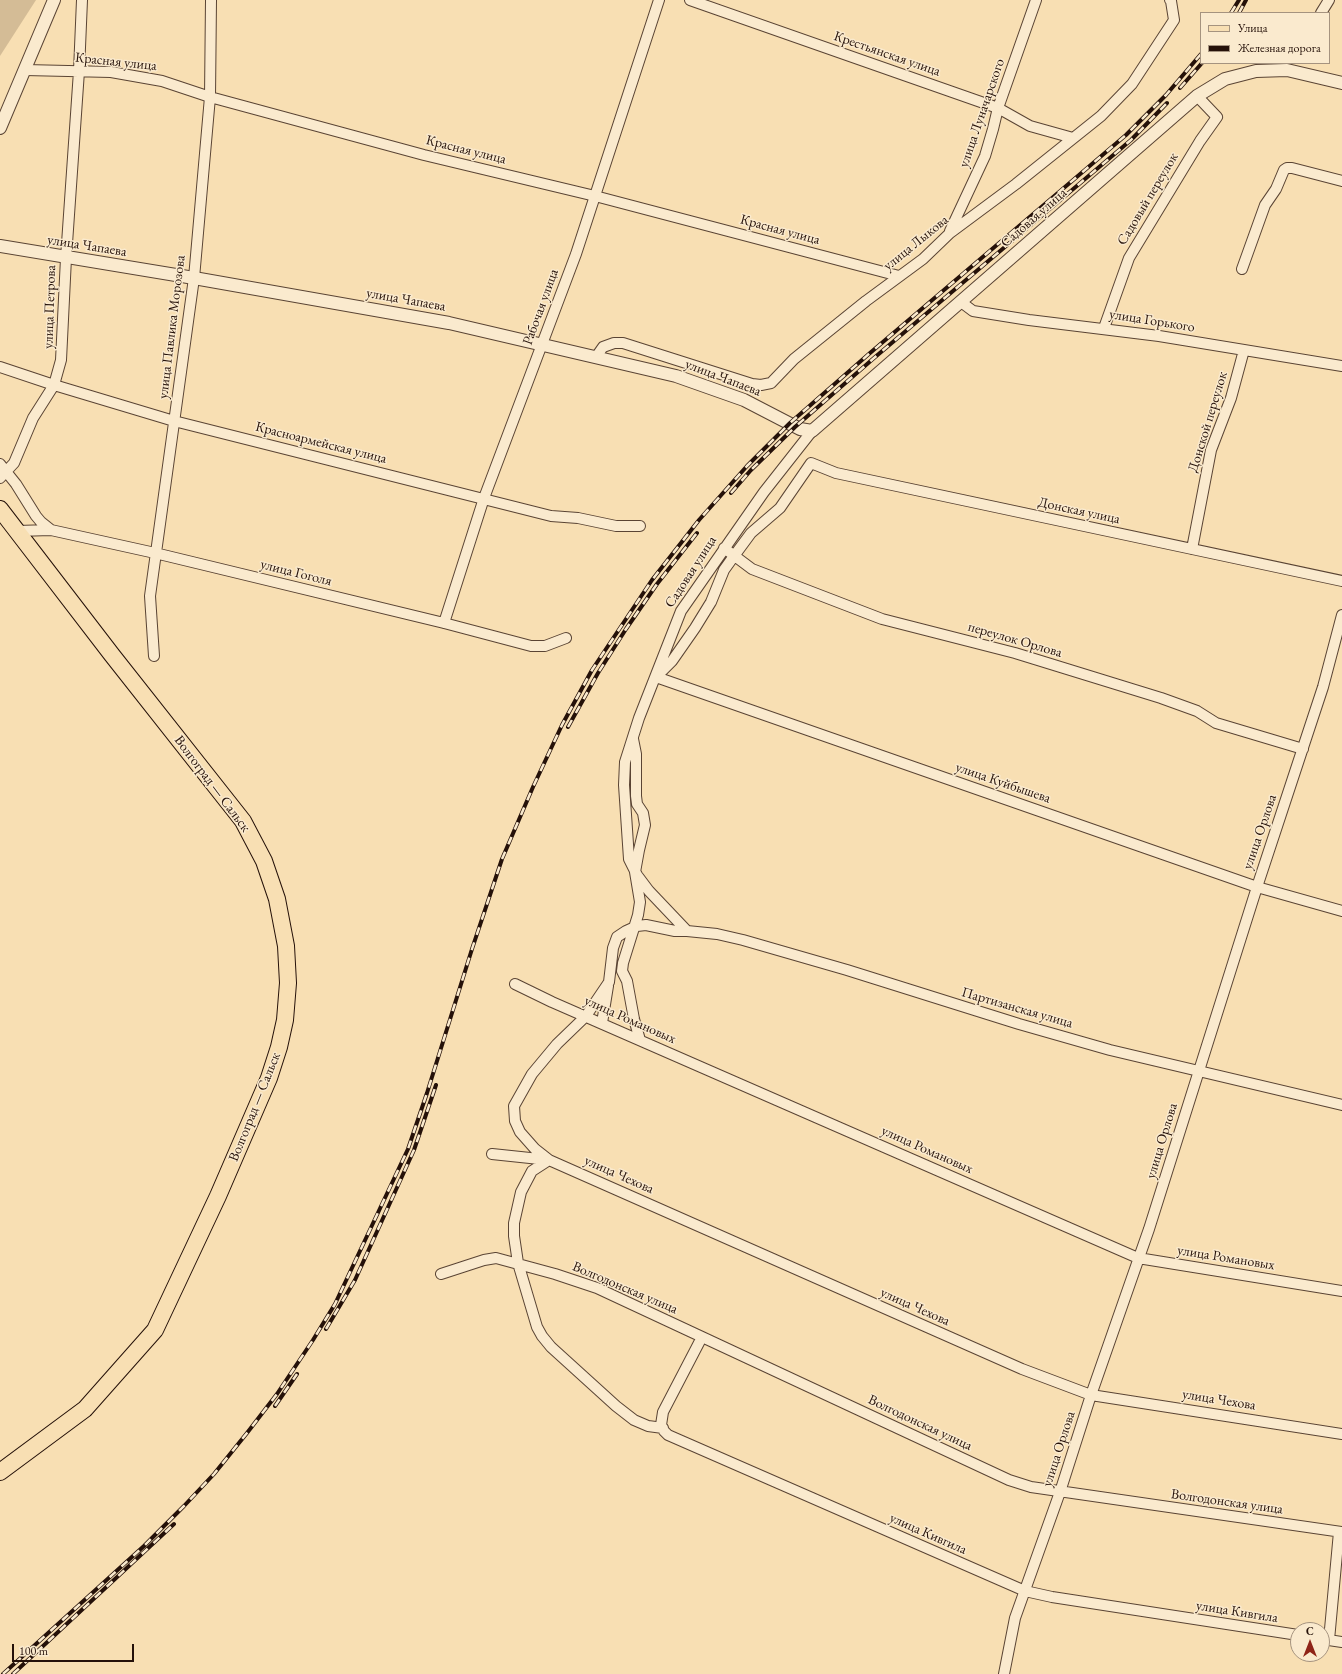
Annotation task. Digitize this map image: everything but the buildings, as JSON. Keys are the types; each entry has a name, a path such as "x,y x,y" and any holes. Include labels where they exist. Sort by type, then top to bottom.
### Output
{"main road":[{"name":"Волгоград — Сальск","path":"0,509 112,655 243,821 264,861 277,899 286,946 288,983 285,1020 279,1047 269,1078 218,1196 155,1330 85,1409 0,1472"}],"street":[{"path":"0,128 54,0"},
{"name":"улица Петрова","path":"3,475 14,463 33,418 54,385 61,360 82,0"},
{"name":"улица Павлика Морозова","path":"154,656 150,596 194,278 210,97 211,0"},
{"name":"Рабочая улица","path":"444,623 484,498 542,345 595,196 660,0"},
{"name":"Крестьянская улица","path":"690,0 998,108 1030,126 1073,138"},
{"name":"улица Луначарского","path":"950,233 973,184 984,156 998,108 1036,0"},
{"name":"улица Лыкова","path":"596,357 603,347 614,343 624,343 752,384 761,385 771,383 794,359 866,300 923,259 950,233 1016,184 1101,116 1132,84 1174,20 1170,0"},
{"path":"1322,12 1329,0"},
{"name":"Садовая улица","path":"656,677 681,611 724,548 746,520 764,492 812,431 1197,96 1226,79 1256,71 1289,66 1342,83"},
{"name":"Красная улица","path":"25,70 111,72 162,81 210,97 424,155 595,196 898,276"},
{"name":"Садовый переулок","path":"1104,328 1129,258 1200,140 1217,118 1197,96"},
{"path":"1242,269 1265,205 1276,190 1284,170 1287,168 1292,168 1342,181"},
{"name":"улица Чапаева","path":"0,246 194,278 448,323 676,376 722,392 763,409 803,430 812,431"},
{"name":"улица Горького","path":"961,302 973,311 1029,320 1104,328 1342,366"},
{"name":"Донской переулок","path":"1192,549 1211,450 1231,398 1244,350"},
{"name":"Красноармейская улица","path":"0,367 54,385 174,420 551,516 578,518 616,526 640,526"},
{"name":"Садовая улица","path":"656,677 672,661 695,628 711,602 724,570 734,556 751,533 780,508 811,463"},
{"name":"Донская улица","path":"811,463 836,473 1342,581"},
{"path":"0,464 3,475 41,522 52,530"},
{"name":"улица Гоголя","path":"17,531 52,530 155,553 444,623 531,646 545,646 566,638"},
{"name":"переулок Орлова","path":"724,548 752,569 882,619 1015,652 1162,698 1197,711 1216,723 1303,749"},
{"name":"улица Орлова","path":"1004,1674 1015,1618 1060,1492 1091,1395 1149,1229 1257,887 1323,687 1342,615"},
{"path":"656,677 625,762 624,785 629,860 635,872 649,891 687,930"},
{"name":"улица Куйбышева","path":"656,677 1257,887 1342,911"},
{"path":"633,737 636,754 637,804 643,813 645,825 635,872 640,902 635,927 623,963 622,971 627,981 634,1019 640,1040"},
{"name":"Партизанская улица","path":"635,927 646,925 675,931 687,930 717,934 743,940 848,970 1019,1024 1110,1050 1342,1105"},
{"path":"602,1023 613,948 617,937 635,927"},
{"path":"609,982 586,1016 558,1044 532,1074 514,1106 515,1121 520,1132 535,1149 549,1160 532,1171 521,1192 514,1223 514,1262 537,1327 542,1336 616,1406 634,1420 648,1426 662,1428 661,1419 663,1412 702,1337"},
{"name":"улица Романовых","path":"516,984 640,1040 1138,1258 1342,1290"},
{"name":"улица Чехова","path":"492,1154 549,1160 1022,1369 1091,1395 1342,1434"},
{"name":"Волгодонская улица","path":"441,1274 484,1260 496,1258 514,1262 597,1288 1009,1480 1031,1487 1340,1532"},
{"name":"улица Кивгила","path":"662,1428 668,1435 1025,1591 1052,1597 1290,1634"},
{"path":"1328,1622 1340,1532"},
{"path":"1330,1640 1342,1642"}],"shaded area":[{"path":"0,0 36,0 0,56"}],"railway":[{"path":"1232,12 1239,0"},
{"path":"1240,12 1246,0"},
{"path":"3,1674 144,1546 214,1474 277,1394 335,1304 408,1149 502,859 533,787 562,725 592,670 652,580 699,520 747,466 790,423 1126,135 1166,95 1200,55"},
{"path":"1180,88 1201,64"},
{"path":"731,493 751,470 795,427 1131,140 1167,103"},
{"path":"568,727 598,673 626,629 657,584 697,533"},
{"path":"326,1329 355,1280 414,1150 436,1085"},
{"path":"275,1406 297,1374"},
{"path":"13,1674 174,1524"}]}
